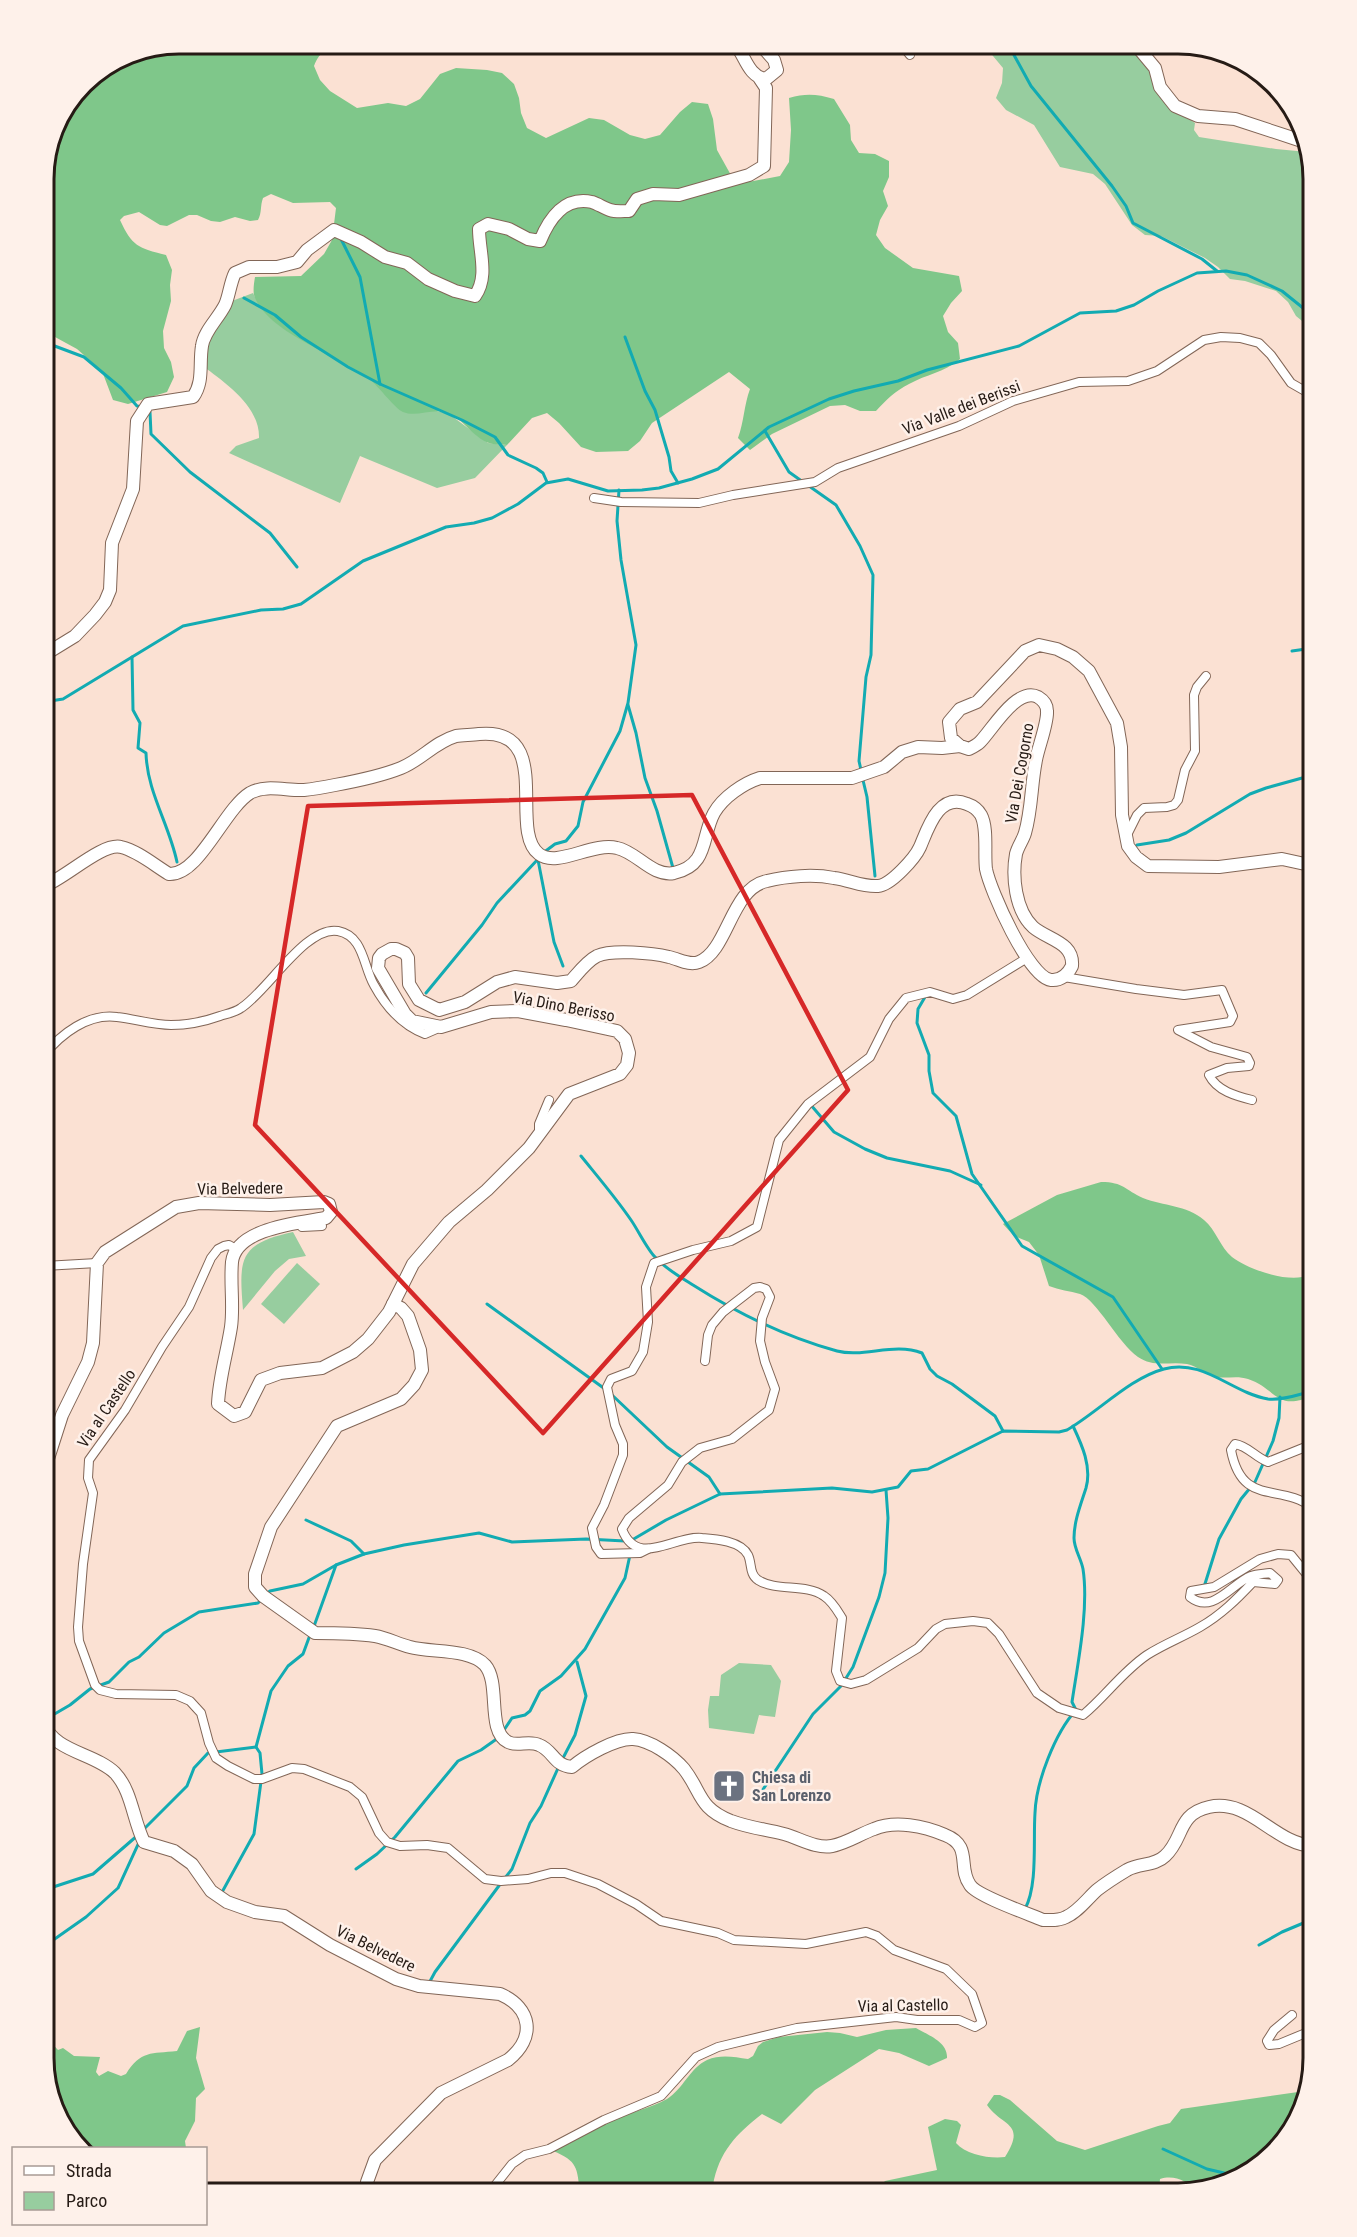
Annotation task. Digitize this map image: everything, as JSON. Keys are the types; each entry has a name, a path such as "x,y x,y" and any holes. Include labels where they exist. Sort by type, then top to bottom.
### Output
{"street":[{"path":"54,649 75,636 105,602 110,590 112,543 133,489 137,421 148,404 193,397 200,388 202,344 226,304 229,287 235,273 249,267 277,267 297,262 307,250 333,231 361,242 385,257 407,263 428,279 455,291 475,296 481,287 483,268 479,229 488,224 509,229 528,239 540,241 548,221 563,207 578,201 593,202 612,211 629,211 637,199 653,194 679,195 749,175 764,166 766,88 760,78 752,73 741,54"},
{"path":"760,78 771,77 777,70 774,60 769,54"},
{"path":"1143,54 1155,68 1160,87 1175,106 1198,116 1235,119 1296,139"},
{"name":"Via Valle dei Berissi","path":"594,498 621,502 699,503 733,495 815,482 838,468 959,426 1013,401 1079,382 1128,381 1157,371 1204,340 1221,337 1240,338 1259,343 1271,355 1291,383 1303,390"},
{"path":"960,746 951,738 949,722 960,709 977,702 1025,651 1039,645 1057,648 1073,657 1089,671 1117,723 1121,747 1122,815 1128,846 1136,857 1148,866 1219,867 1282,859 1303,864"},
{"path":"1126,837 1137,815 1144,808 1167,807 1178,800 1185,770 1195,751 1194,695 1206,676"},
{"name":"Via Dei Cogorno","path":"938,812 944,806 960,802 969,804 981,815 984,823 986,868 990,886 1027,958 1039,975 1051,980 1064,977 1072,966 1071,953 1067,947 1034,927 1022,912 1014,872 1016,851 1024,835 1032,804 1035,763 1047,716 1046,705 1033,695 1022,696 999,718 979,744 969,749 960,746"},
{"path":"54,880 102,849 111,846 120,846 169,874 176,874 188,868 226,818 249,794 260,789 304,790 333,786 403,768 456,736 488,733 502,735 517,747 524,763 528,837 537,853 545,858 556,859 598,846 618,848 654,870 669,873 688,866 700,856 714,813 724,801 749,781 760,778 852,778 884,767 903,752 918,747 960,746"},
{"name":"Via Dino Berisso","path":"236,1249 232,1261 231,1327 219,1382 218,1404 234,1416 245,1412 261,1380 280,1373 322,1368 353,1352 368,1339 393,1304 413,1264 449,1222 487,1190 529,1148 569,1094 620,1074 627,1065 629,1053 625,1039 617,1031 518,1011 491,1012 441,1027 412,1021 405,1014 378,968 379,958 386,950 396,948 405,953 408,958 409,984 420,1000 439,1010 465,1002 496,982 515,977 557,983 571,981 580,969 598,956 645,952 692,964 702,961 712,953 737,908 750,890 765,881 820,875 864,886 882,886 898,875 920,849 925,832 938,812"},
{"path":"54,1043 78,1024 95,1019 114,1016 171,1025 219,1017 241,1008 269,983 287,961 315,936 325,931 336,931 351,937 364,957 373,984 392,1012 404,1024 424,1034 441,1027"},
{"path":"1027,958 967,995 953,999 930,992 906,998 889,1019 870,1057 808,1104 779,1140 757,1227 731,1241 654,1263 646,1287 648,1322 643,1352 632,1371 611,1379 607,1387 615,1425 624,1444 623,1455 592,1528 596,1547 601,1554 639,1553 700,1537 729,1542 743,1549 749,1556 750,1568 755,1578 764,1583 805,1589 824,1596 842,1618 836,1671 840,1681 850,1684 866,1680 918,1648 936,1629 945,1624 973,1621 988,1623 999,1634 1037,1693 1059,1708 1083,1715 1114,1682 1146,1655 1202,1626 1230,1606 1253,1582 1275,1584 1278,1580 1270,1573 1252,1576 1236,1584 1220,1599 1212,1602 1196,1602 1190,1598 1191,1592 1215,1587 1260,1559 1278,1554 1290,1555 1303,1570"},
{"path":"1064,977 1184,995 1222,990 1233,1016 1230,1022 1178,1030 1211,1047 1247,1057 1251,1063 1249,1066 1227,1068 1209,1075 1217,1086 1231,1094 1252,1100"},
{"path":"539,1135 539,1124 549,1100"},
{"name":"Via Belvedere","path":"97,1263 105,1252 176,1207 200,1203 270,1205 324,1202 331,1206 331,1212 326,1218 272,1229 247,1239 236,1249"},
{"path":"272,1229 322,1226"},
{"name":"Via al Castello","path":"236,1249 229,1245 224,1246 218,1249 211,1258 189,1307 162,1347 125,1410 89,1460 88,1478 93,1493 83,1564 78,1627 83,1652 95,1685 100,1690 116,1694 176,1695 190,1701 201,1713 209,1743 216,1758 228,1766 254,1779 262,1779 292,1768 304,1769 350,1787 362,1797 379,1833 387,1842 400,1846 428,1845 448,1848 485,1879 501,1881 528,1879 551,1873 565,1873 598,1884 636,1904 661,1921 717,1933 734,1940 806,1944 866,1932 878,1936 894,1950 946,1969 972,1994 981,2017 982,2023 975,2027 959,2020 917,2020 896,2017 839,2022 797,2028 718,2048 696,2057 661,2096 604,2120 549,2150 525,2155 512,2164 497,2183"},
{"path":"54,1265 97,1263 93,1343 88,1362 62,1415 54,1440"},
{"path":"648,1549 635,1547 626,1540 622,1529 629,1518 668,1485 682,1462 700,1448 732,1439 769,1410 775,1389 760,1341 762,1318 770,1298 766,1289 754,1288 723,1312 708,1335 705,1361"},
{"path":"393,1304 401,1308 408,1316 420,1350 422,1370 414,1385 401,1399 337,1426 271,1527 255,1574 255,1587 263,1596 315,1633 376,1636 410,1648 460,1654 479,1660 490,1672 497,1727 503,1738 514,1744 536,1743 545,1748 555,1761 572,1767 600,1749 621,1741 634,1739 647,1743 667,1754 684,1769 699,1797 715,1814 757,1830 830,1846 887,1824 918,1827 953,1839 963,1852 966,1878 974,1889 1043,1920 1065,1918 1118,1875 1134,1866 1160,1861 1168,1854 1186,1819 1191,1814 1208,1807 1242,1810 1293,1841 1303,1843"},
{"path":"1303,1447 1268,1462 1257,1458 1245,1445 1235,1444 1231,1450 1233,1463 1240,1478 1252,1487 1266,1493 1303,1501"},
{"name":"Via Belvedere","path":"54,1737 61,1744 114,1772 124,1785 144,1842 174,1851 192,1864 210,1891 226,1902 255,1912 284,1916 330,1945 396,1979 419,1986 500,1994 512,1999 520,2007 526,2018 527,2030 525,2042 518,2052 508,2060 441,2093 375,2160 367,2183"},
{"path":"1292,2016 1274,2030 1267,2041 1269,2045 1279,2044 1303,2034"}],"highlighted area":[{"path":"692,795 848,1090 543,1433 255,1125 308,806"}],"green space":[{"path":"322,54 314,66 320,80 330,91 357,108 388,103 406,106 420,99 440,74 456,68 502,73 514,84 527,128 546,138 589,118 604,120 630,135 645,139 660,135 692,102 708,104 713,119 717,150 732,177 748,182 780,176 789,162 791,130 789,98 812,95 834,99 850,125 851,140 859,153 875,154 889,161 889,177 883,191 888,206 880,220 876,235 885,248 913,268 959,276 962,291 943,316 948,332 958,343 960,359 904,387 876,411 860,411 845,405 830,406 772,434 750,450 738,438 750,389 729,372 652,423 640,441 628,451 596,452 581,447 547,413 532,418 507,445 484,441 459,420 442,411 414,414 403,412 367,377 303,341 272,320 261,308 254,295 255,277 301,276 324,254 332,240 336,208 330,202 293,203 271,194 263,198 258,220 250,221 235,217 220,222 189,215 167,226 160,225 139,212 124,216 120,220 132,241 142,248 166,255 172,270 171,301 163,331 164,348 171,362 174,377 167,392 128,404 113,400 102,371 77,349 54,336 54,171 58,147 75,110 97,85 116,71 131,64 163,55"},
{"path":"991,54 1137,54 1150,70 1153,86 1167,104 1195,123 1194,130 1199,137 1300,151 1303,179 1303,322 1276,291 1245,281 1230,279 1205,258 1161,236 1145,235 1132,225 1105,184 1093,174 1060,167 1034,125 1006,110 996,98 1002,83 1003,68"},
{"path":"253,293 261,307 281,326 344,361 417,413 433,410 449,414 488,443 507,445 475,478 437,488 360,456 340,503 229,453 236,446 259,438 258,426 240,396 203,366 205,348 232,301"},
{"path":"1101,1182 1120,1185 1143,1198 1197,1215 1208,1224 1232,1257 1256,1270 1276,1276 1303,1276 1303,1399 1284,1400 1257,1383 1240,1377 1216,1377 1187,1364 1156,1363 1144,1360 1130,1351 1087,1298 1049,1286 1039,1255 1029,1242 1014,1236 1003,1224 1057,1195"},
{"path":"293,1232 306,1256 289,1259 275,1271 243,1310 241,1278 246,1256 261,1242"},
{"path":"297,1263 320,1284 284,1324 261,1304"},
{"path":"739,1663 771,1665 781,1681 775,1717 759,1715 754,1734 709,1728 710,1696 719,1696 721,1675"},
{"path":"200,2027 196,2058 205,2089 196,2098 195,2121 185,2141 186,2147 92,2147 75,2127 64,2106 55,2074 54,2046 58,2050 63,2048 74,2056 100,2057 96,2072 99,2076 108,2071 121,2076 126,2074 131,2066 142,2057 153,2053 177,2051 187,2031"},
{"path":"916,2028 941,2043 947,2058 929,2066 899,2053 879,2049 815,2090 781,2124 762,2114 744,2129 724,2153 714,2183 579,2183 577,2171 572,2162 553,2151 607,2123 667,2099 678,2090 696,2068 712,2058 727,2056 748,2059 763,2042 779,2037 827,2032 857,2037 886,2030"},
{"path":"1298,2092 1286,2121 1260,2152 1233,2170 1210,2179 1186,2182 1166,2178 1160,2179 1160,2183 883,2183 937,2170 928,2127 945,2119 957,2121 961,2125 956,2143 966,2151 979,2155 1005,2157 1014,2137 1013,2131 987,2105 994,2095 1010,2100 1057,2141 1085,2150 1170,2123 1181,2109"}],"waterway":[{"path":"1013,54 1031,86 1112,186 1126,206 1133,223 1202,259 1217,271"},
{"path":"341,239 360,277 380,384"},
{"path":"54,700 63,699 183,626 301,604 363,561 446,527 492,518 518,504 546,483 568,479 608,491 659,488 692,479 718,469 769,427 829,399 1019,346 1080,313 1116,311 1134,305 1197,273 1226,271 1247,275 1282,291 1303,308"},
{"path":"244,298 275,315 301,337 348,367 495,437 508,455 536,468 543,473 547,482"},
{"path":"625,337 645,391 655,410 671,471 678,483"},
{"path":"54,346 84,357 121,388 137,406 142,407"},
{"path":"148,411 150,412 151,434 190,472 270,533 297,567"},
{"path":"765,431 789,472 803,482"},
{"path":"809,486 836,505 860,546 873,575 871,655 866,677 859,761 861,770"},
{"path":"543,853 555,844 566,841 578,826 583,802 620,731 628,703 636,645 621,560 617,521 619,490"},
{"path":"1292,651 1303,649"},
{"path":"132,657 133,710 140,723 138,748 146,753 150,781 177,862"},
{"path":"628,705 645,778 673,868"},
{"path":"862,776 867,797 875,876"},
{"path":"1137,845 1169,840 1186,833 1250,794 1303,778"},
{"path":"426,993 482,925 497,903 539,858"},
{"path":"538,860 554,942 563,966"},
{"path":"925,997 918,1009 917,1023 929,1055 933,1093 956,1116 972,1174 1022,1246 1113,1297 1162,1369"},
{"path":"810,1104 834,1132 865,1149 887,1158 950,1171 981,1185"},
{"path":"581,1156 634,1224 653,1255 678,1276 744,1314 781,1331 837,1351 858,1353 901,1349 922,1353 930,1369 937,1376 952,1384 995,1416 1003,1431"},
{"path":"487,1304 605,1389"},
{"path":"632,1540 666,1520 720,1494 832,1488 872,1492 898,1487 911,1471 928,1469 1003,1431 1059,1432 1067,1430 1139,1380 1164,1369 1192,1368 1255,1396 1268,1399 1303,1394"},
{"path":"612,1395 667,1447 709,1477 720,1494"},
{"path":"1204,1587 1219,1539 1241,1499 1255,1482 1273,1441 1279,1418 1280,1397"},
{"path":"1025,1909 1032,1888 1035,1813 1039,1787 1054,1745 1076,1710 1072,1702 1085,1601 1083,1569 1075,1546 1074,1532 1088,1480 1088,1472 1083,1448 1073,1426"},
{"path":"762,1791 813,1714 841,1686 853,1667 879,1597 885,1573 888,1518 886,1490"},
{"path":"306,1520 351,1541 364,1554"},
{"path":"266,1594 270,1591 303,1584 336,1565 364,1554 479,1533 512,1542 586,1539 625,1541"},
{"path":"504,1730 512,1718 525,1715 530,1711 540,1691 561,1676 585,1649 625,1578 630,1555"},
{"path":"313,1629 336,1565"},
{"path":"54,1714 90,1689 109,1682 164,1633 199,1612 258,1603 262,1599"},
{"path":"221,1894 254,1834 262,1774 260,1753 256,1747 271,1691 288,1666 303,1654 310,1635"},
{"path":"562,1760 575,1735 586,1696 577,1662"},
{"path":"356,1869 395,1837 458,1761 481,1750 498,1738"},
{"path":"143,1830 187,1786 194,1768 208,1753 256,1747"},
{"path":"505,1878 512,1869 530,1823 541,1806 559,1766"},
{"path":"54,1887 93,1874 138,1835"},
{"path":"54,1939 86,1917 118,1888 140,1840"},
{"path":"428,1985 435,1972 501,1883"},
{"path":"1259,1945 1303,1923"},
{"path":"1163,2149 1207,2169 1225,2173"}],"place":[{"name":"Chiesa di San Lorenzo","path":"729,1786"}]}
